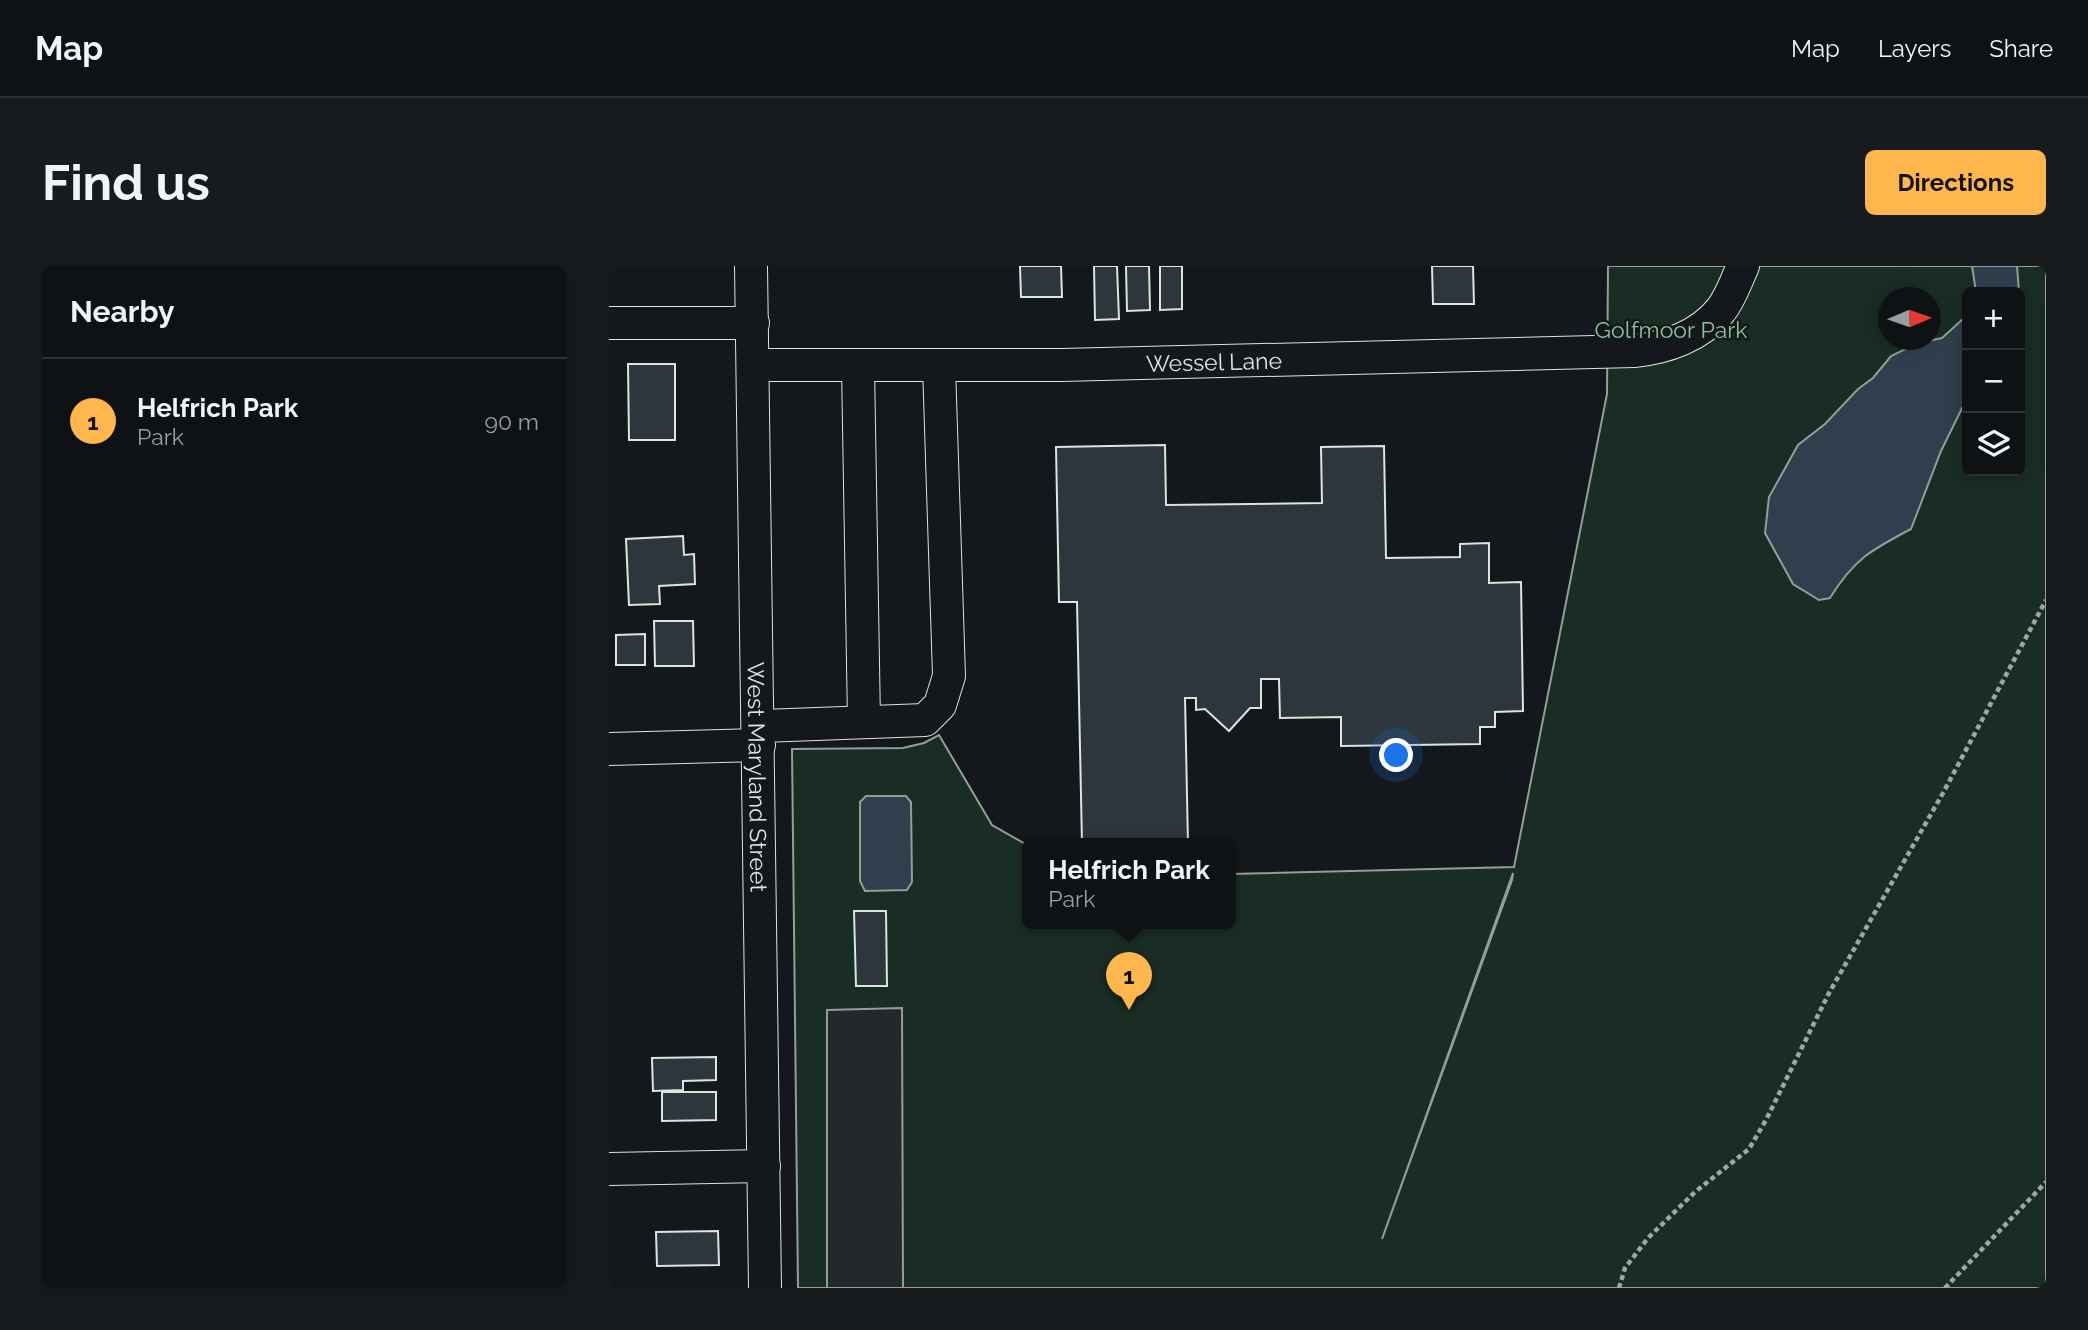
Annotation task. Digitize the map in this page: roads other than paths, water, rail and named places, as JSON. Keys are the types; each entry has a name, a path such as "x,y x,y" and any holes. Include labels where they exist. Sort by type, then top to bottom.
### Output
{"street":[{"name":"West Maryland Street","path":"751,266 765,1288"},
{"name":"Wessel Lane","path":"754,365 939,366 1634,351 1660,348 1706,324 1730,296 1743,266"},
{"path":"609,323 753,323"},
{"path":"858,366 864,722"},
{"path":"609,748 759,735 864,722 925,720 940,705 949,676 939,366"},
{"path":"609,1169 764,1166"}],"water":[{"path":"1972,266 2017,266 2019,287 1975,287"},
{"path":"1962,320 1962,408 1941,451 1911,529 1865,557 1847,574 1830,598 1819,600 1793,584 1765,533 1769,497 1798,445 1825,424 1858,389 1873,378 1891,356 1903,350 1941,350 1942,338"},
{"path":"866,796 906,796 911,802 912,882 907,890 865,891 860,881 860,802"}],"place":[{"name":"Helfrich Park","path":"1129,1010"}],"park label":[{"name":"Golfmoor Park","path":"1671,329"}]}
